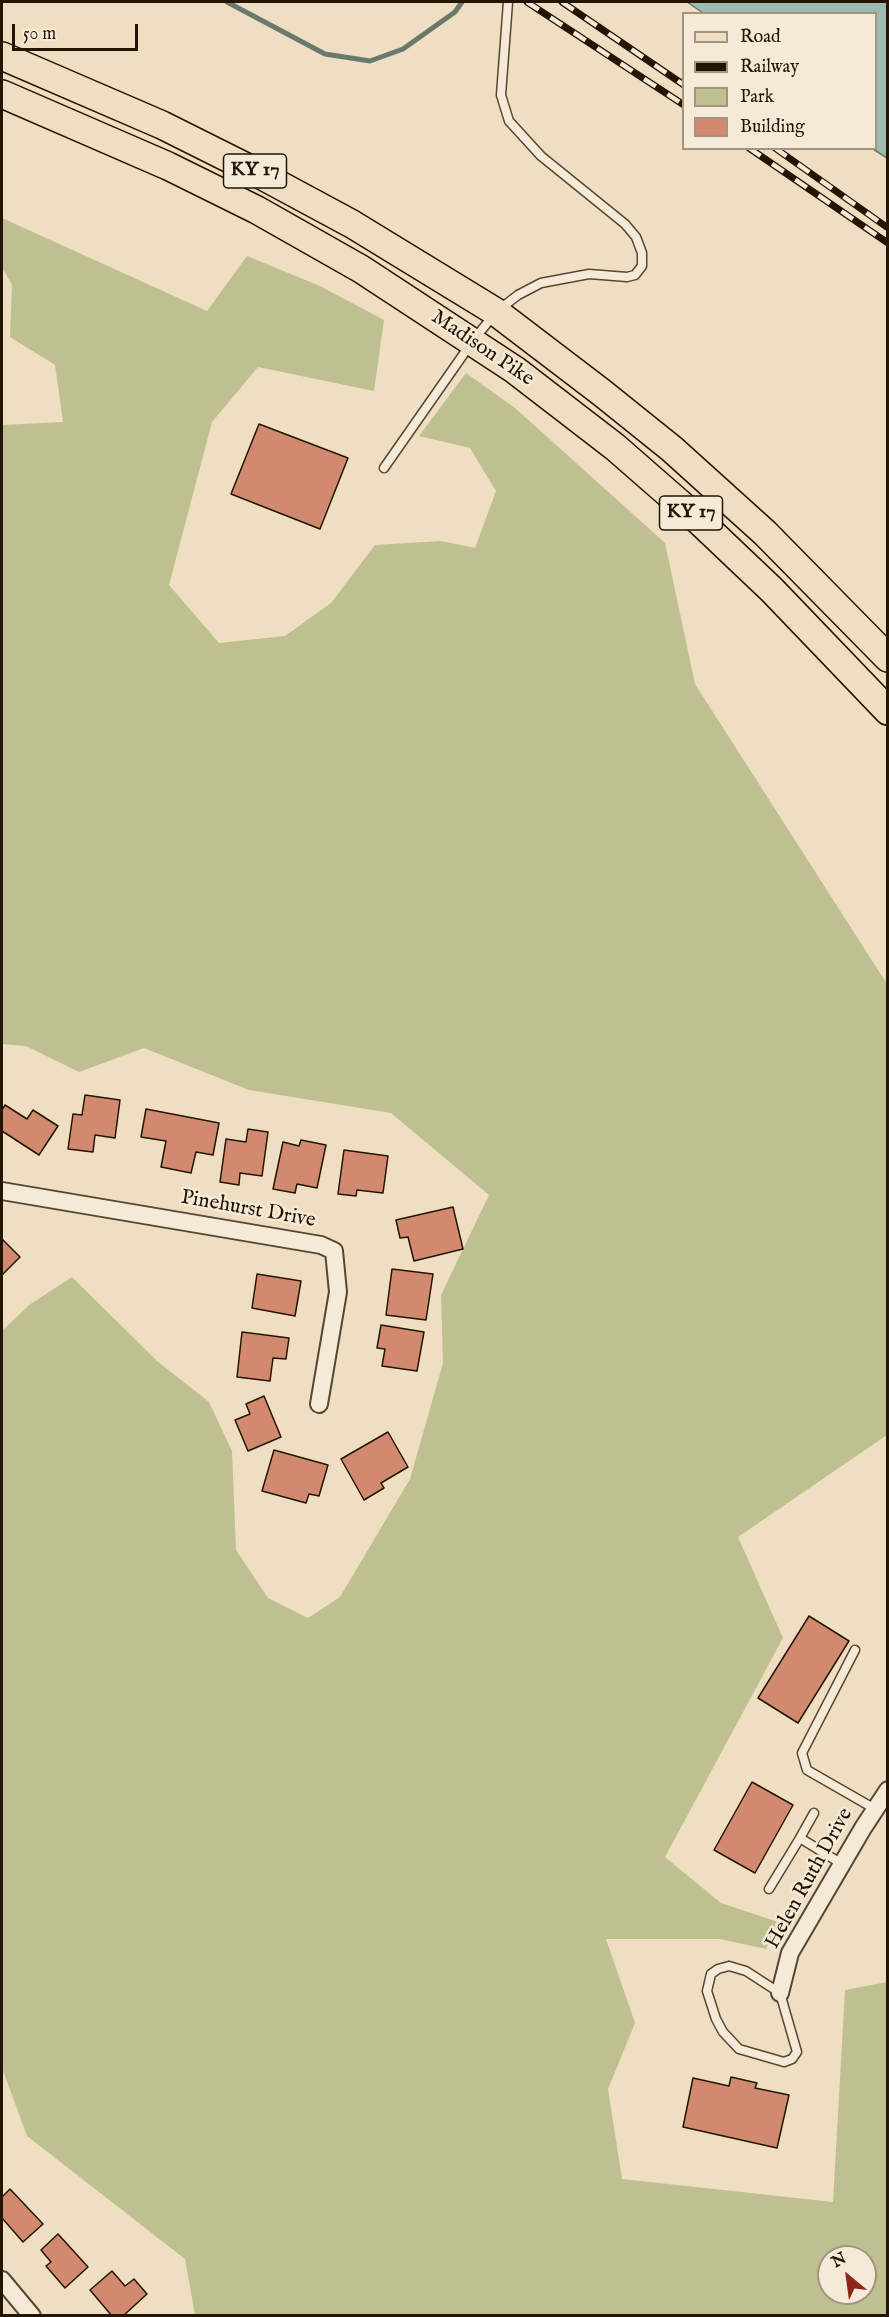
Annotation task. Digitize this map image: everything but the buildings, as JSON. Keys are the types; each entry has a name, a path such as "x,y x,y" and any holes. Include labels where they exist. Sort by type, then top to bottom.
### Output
{"main road":[{"name":"Madison Pike","path":"2,56 162,125 248,168 352,224 496,312 602,392 672,449 765,533 888,658"},
{"name":"Madison Pike","path":"2,94 168,166 257,210 361,268 515,370 615,447 694,516 772,590 888,711"}],"street":[{"name":"Pinehurst Drive","path":"2,1191 321,1245 334,1251 338,1292 319,1404"},
{"name":"Helen Ruth Drive","path":"780,1993 790,1953 888,1790"},
{"path":"2,2280 32,2316"}],"lane":[{"path":"384,468 472,342 496,312 518,295 541,283 589,274 627,277 635,275 642,267 642,253 636,237 625,224 604,204 542,156 509,121 501,95 508,2"},
{"path":"855,1650 801,1753 807,1770 875,1809"},
{"path":"769,1889 813,1813"},
{"path":"800,1838 842,1864"},
{"path":"729,1966 746,1971 780,1993 797,2052 792,2059 784,2062 739,2049 723,2032 707,1991 711,1974 718,1968 729,1966"}],"green space":[{"path":"2,218 207,311 247,256 320,286 384,320 374,391 258,367 212,422 169,585 219,643 285,636 331,603 375,545 441,541 475,548 496,491 470,448 419,436 466,373 515,408 665,543 695,684 887,984 887,1435 738,1537 783,1638 665,1857 721,1903 778,1922 766,1949 720,1939 606,1939 635,2023 608,2089 622,2179 833,2202 845,1990 887,1982 887,2315 195,2315 185,2259 27,2136 2,2068 2,1331 29,1305 72,1277 157,1361 209,1402 232,1451 236,1550 268,1598 308,1618 340,1597 410,1479 443,1363 441,1295 489,1195 391,1113 249,1090 144,1048 79,1072 26,1046 2,1044 2,425 63,422 55,365 10,337 12,285 2,267"}],"water":[{"path":"687,2 887,2 887,158 875,150 877,150 877,12 702,12"}],"waterway":[{"path":"227,2 325,54 370,61 403,49 455,12 462,2"}],"railway":[{"path":"527,2 682,104"},
{"path":"562,2 682,84"},
{"path":"752,150 888,243"},
{"path":"778,150 888,228"}]}
